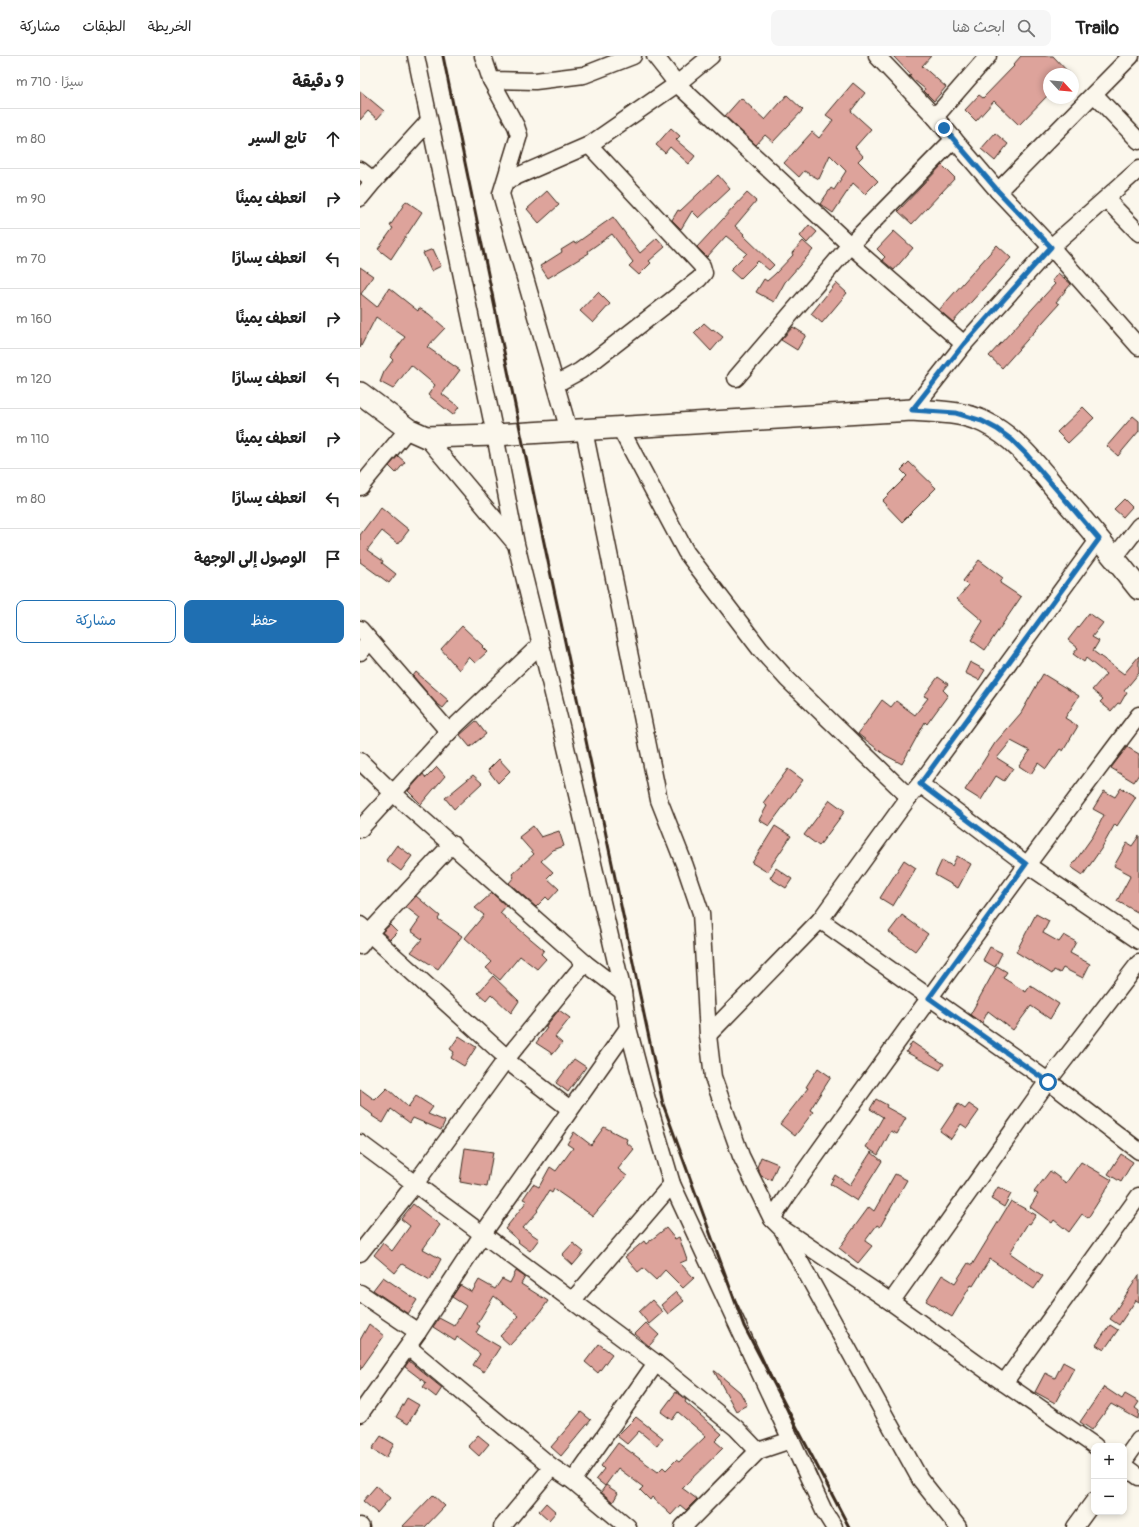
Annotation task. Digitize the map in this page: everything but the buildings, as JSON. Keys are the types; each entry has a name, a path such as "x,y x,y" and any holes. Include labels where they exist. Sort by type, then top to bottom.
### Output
{"main road":[{"path":"360,393 417,433 495,435 912,410 956,413 982,421 997,429 1012,440 1026,454 1099,539 1139,589"}],"street":[{"path":"416,56 495,435 516,544 623,992 628,1028 646,1096 672,1184 824,1511 834,1527"},
{"path":"483,56 491,80 516,126 519,135 501,194 556,384 576,431 659,800 685,866 700,913 708,1035 713,1077 741,1156 777,1224 920,1478 958,1527"},
{"path":"491,80 535,81 584,75 633,56"},
{"path":"656,56 677,84 850,245 964,344"},
{"path":"506,181 589,146 677,84 711,56"},
{"path":"877,56 935,117 998,191 1051,247 1139,347"},
{"path":"935,117 988,56"},
{"path":"998,191 1131,56"},
{"path":"1094,94 1139,141"},
{"path":"360,198 429,120"},
{"path":"736,378 850,245 954,139"},
{"path":"556,384 580,371 591,363 699,279 704,273 702,266 589,146"},
{"path":"912,410 964,344 1051,247 1139,169"},
{"path":"360,170 374,181"},
{"path":"1106,199 1139,233"},
{"path":"620,428 686,552 760,649 787,680 909,797"},
{"path":"360,486 417,433 516,544"},
{"path":"1114,558 1139,526"},
{"path":"708,1035 820,920 1099,539"},
{"path":"364,641 448,732"},
{"path":"360,829 448,732 541,644"},
{"path":"777,1224 787,1196 1026,864 1139,715"},
{"path":"360,761 393,793 585,962 623,992"},
{"path":"920,784 1026,864 1139,941"},
{"path":"452,844 363,935 507,1059 570,1109"},
{"path":"820,920 1048,1082 1139,1151"},
{"path":"360,1253 415,1184 507,1059 585,962"},
{"path":"891,1302 1048,1082 1139,963"},
{"path":"360,1414 408,1347 482,1235 628,1028"},
{"path":"360,1143 656,1363 736,1428 758,1451"},
{"path":"572,1301 672,1184"},
{"path":"1004,1383 1139,1196"},
{"path":"777,1224 1092,1443"},
{"path":"360,1293 418,1332"},
{"path":"408,1347 552,1467 572,1481 628,1527"},
{"path":"572,1481 656,1363"},
{"path":"683,1527 758,1451 791,1440"},
{"path":"1127,1457 1139,1440"},
{"path":"502,1527 552,1467"},
{"path":"1127,1468 1139,1477"},
{"path":"1075,1527 1091,1505"}],"railway":[{"path":"443,56 521,434 663,1104 744,1326 849,1527"}],"route":[{"path":"944,128 998,191 1051,247 964,344 912,410 956,413 982,421 997,429 1012,440 1026,454 1099,539 920,784 1026,864 929,998 1048,1082"}]}
